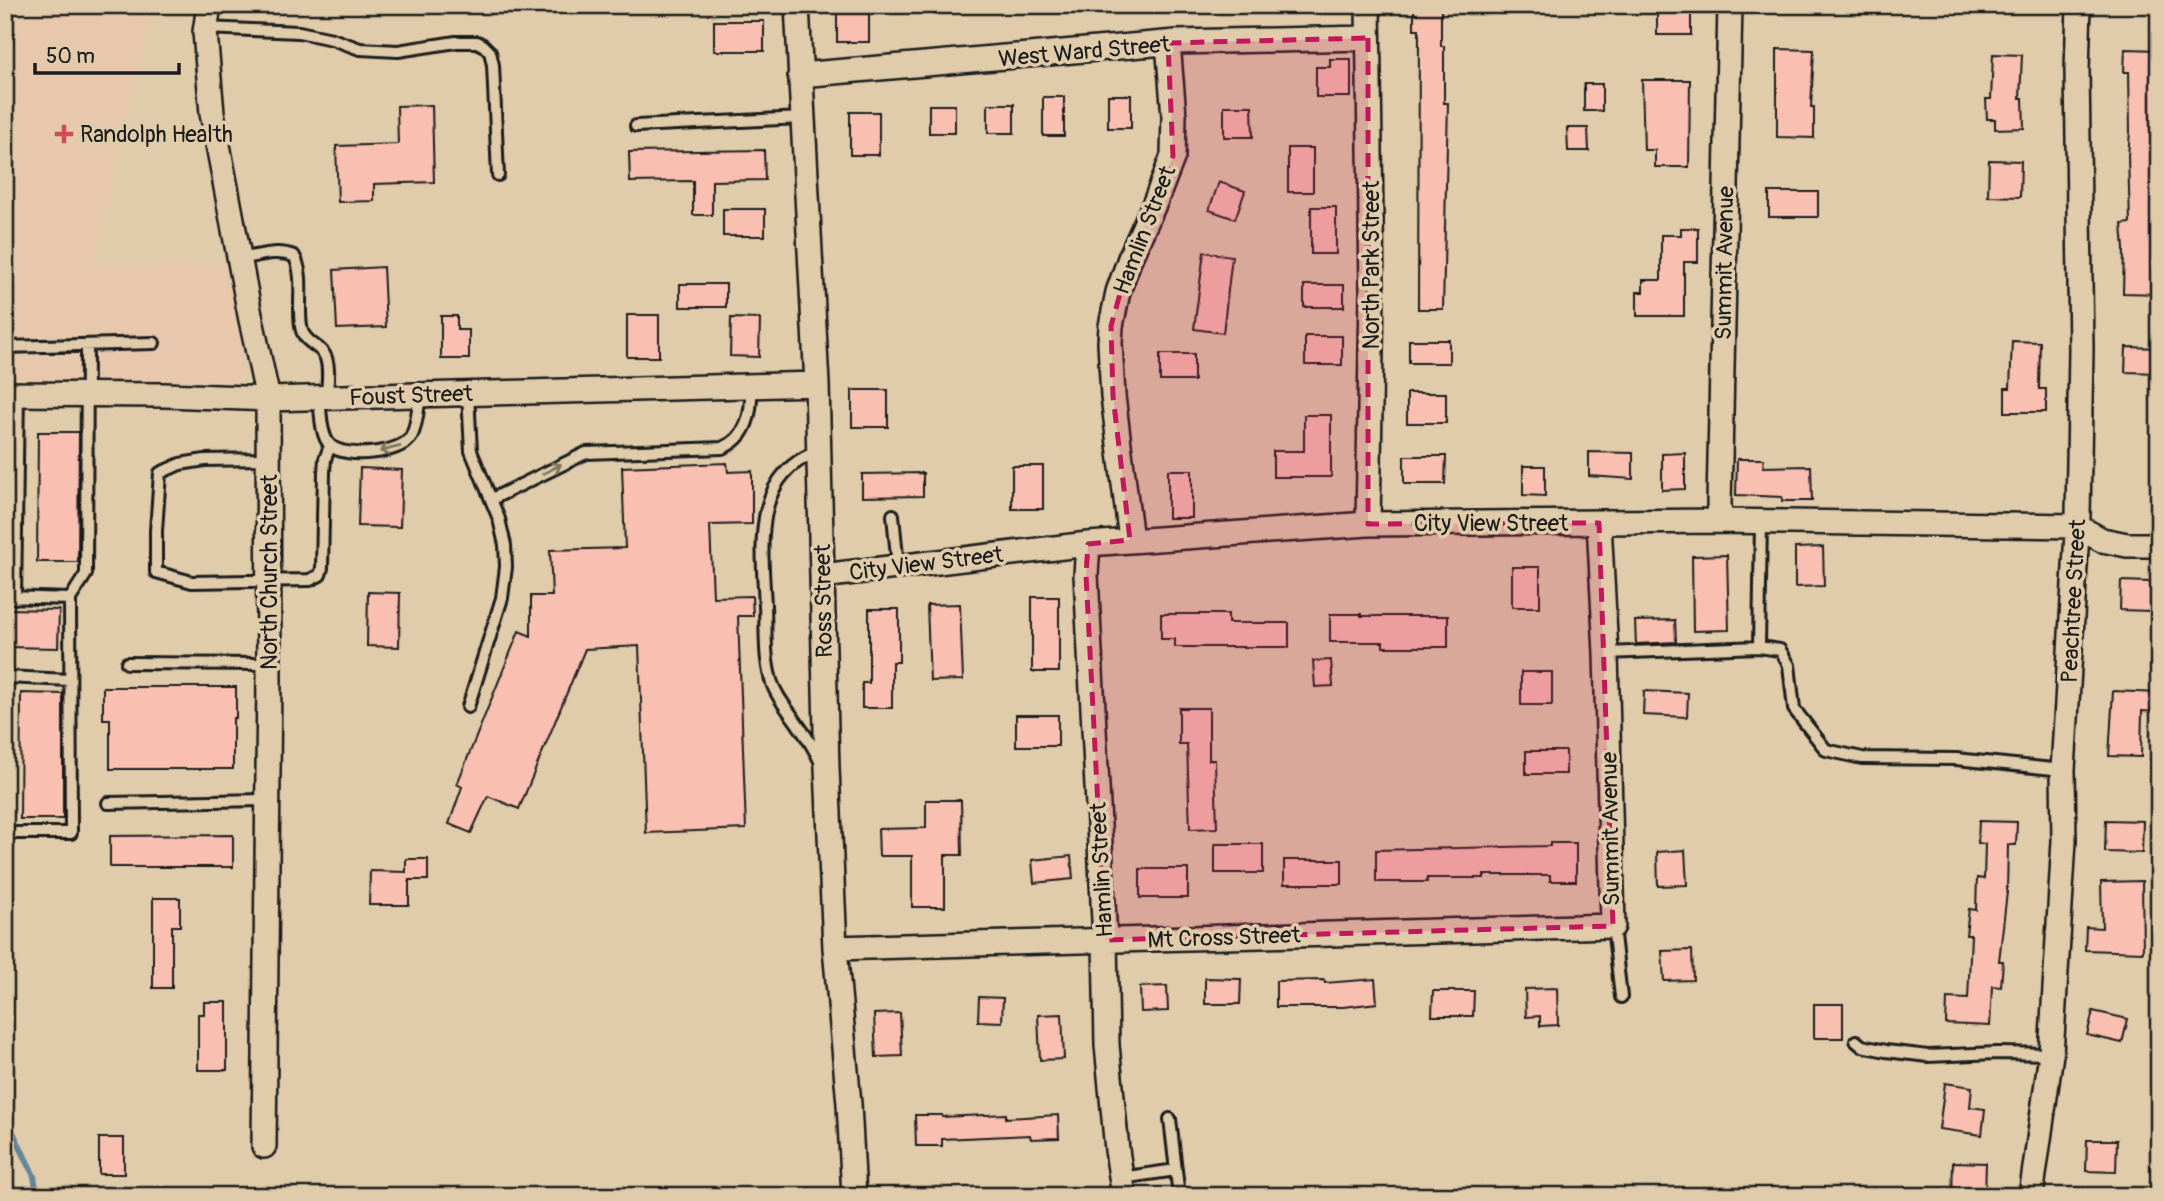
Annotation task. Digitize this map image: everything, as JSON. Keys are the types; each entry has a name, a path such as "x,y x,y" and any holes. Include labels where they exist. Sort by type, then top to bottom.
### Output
{"street":[{"name":"North Church Street","path":"209,5 205,28 212,113 268,399 269,664 264,1146"},
{"name":"Ross Street","path":"797,5 817,384 835,948 854,1196"},
{"name":"North Park Street","path":"1368,5 1372,291 1368,524"},
{"name":"Summit Avenue","path":"1721,521 1719,505 1730,5"},
{"name":"Peachtree Street","path":"2031,1196 2051,1055 2064,841 2063,770 2078,516 2081,349 2077,70 2079,5"},
{"name":"West Ward Street","path":"800,75 1168,43 1368,38"},
{"name":"Hamlin Street","path":"1131,540 1113,396 1111,335 1118,292 1172,156 1174,116 1168,43"},
{"name":"Foust Street","path":"12,394 268,399 817,384"},
{"name":"City View Street","path":"822,576 1088,544 1368,524 1721,521 2076,526 2102,540 2127,545 2159,545"},
{"name":"Summit Avenue","path":"1599,523 1606,653 1613,926"},
{"name":"Hamlin Street","path":"1088,544 1086,575 1105,940 1107,1045 1123,1187"},
{"name":"Mt Cross Street","path":"835,948 1613,926"}],"lane":[{"path":"205,28 299,32 332,39 360,49 398,51 456,43 477,42 483,45 489,52 493,65 498,175"},
{"path":"636,126 803,118"},
{"path":"240,259 277,252 294,256 298,267 301,328 306,339 325,355 327,361 323,398 324,436 330,446 340,450 368,452 395,449 406,443 412,435 420,395"},
{"path":"5,347 154,343"},
{"path":"5,833 71,833 70,599 86,574 87,346"},
{"path":"492,499 586,453 722,448 729,445 740,436 748,420 752,404 751,386"},
{"path":"12,394 10,598 70,599"},
{"path":"468,394 471,450 499,519 506,567 502,598 468,707"},
{"path":"268,459 205,460 180,464 160,473 156,572 192,582 310,580 320,575 325,459 330,446"},
{"path":"819,452 795,463 781,478 765,513 762,546 771,681 815,751 828,778"},
{"path":"893,514 898,567"},
{"path":"1759,647 1761,522"},
{"path":"1606,653 1759,647 1780,650 1789,665 1794,709 1826,750 1862,758 1956,759 2063,770"},
{"path":"127,663 269,664"},
{"path":"5,677 70,680"},
{"path":"108,803 267,800"},
{"path":"1613,926 1621,996"},
{"path":"1856,1041 1862,1046 1886,1051 1928,1056 1997,1053 2051,1055"},
{"path":"1170,1119 1179,1196"},
{"path":"1123,1187 1176,1170"}],"highlighted area":[{"path":"1368,38 1368,524 1599,523 1613,926 1105,940 1086,575 1088,544 1130,540 1113,396 1111,326 1130,258 1173,156 1168,43"}],"shaded area":[{"name":"Randolph Health","path":"5,5 153,5 93,266 225,263 246,360 245,373 237,382 223,384 5,379"}],"building":[{"path":"837,5 869,5 869,42 837,42"},
{"path":"1414,5 1441,5 1444,103 1448,103 1443,309 1418,309 1419,29 1414,29"},
{"path":"1657,5 1691,5 1691,35 1657,35"},
{"path":"714,21 764,21 764,51 714,51"},
{"path":"1777,49 1814,50 1811,107 1814,107 1814,138 1777,137"},
{"path":"2125,49 2159,50 2159,294 2123,293 2122,224 2130,223 2129,72 2124,72"},
{"path":"1993,54 2022,55 2020,98 2023,98 2024,128 1995,129 1995,119 1987,119 1986,99 1991,99"},
{"path":"1330,59 1351,59 1351,97 1316,97 1316,67 1330,67"},
{"path":"1642,80 1690,80 1689,167 1655,167 1655,150 1644,150"},
{"path":"1584,84 1602,84 1602,111 1584,111"},
{"path":"1108,95 1131,95 1131,128 1108,128"},
{"path":"1043,97 1064,97 1064,136 1043,136"},
{"path":"988,104 1014,104 1014,133 988,133"},
{"path":"432,105 434,182 374,184 374,201 338,202 336,146 398,144 397,106"},
{"path":"929,105 955,105 955,133 929,133"},
{"path":"1224,106 1252,106 1253,137 1224,137"},
{"path":"850,112 879,112 879,155 850,155"},
{"path":"1567,128 1588,128 1589,151 1568,151"},
{"path":"1288,148 1313,148 1313,192 1288,192"},
{"path":"764,150 765,180 712,181 712,215 693,215 693,181 630,182 629,152"},
{"path":"1989,160 2021,161 2020,197 1988,196"},
{"path":"1219,182 1245,191 1235,219 1209,210"},
{"path":"1769,192 1818,192 1818,217 1769,217"},
{"path":"1311,207 1336,207 1336,254 1311,254"},
{"path":"723,209 765,209 765,236 723,236"},
{"path":"1681,228 1698,228 1698,262 1684,262 1684,316 1637,316 1637,292 1643,292 1643,280 1661,280 1661,235 1681,235"},
{"path":"1204,252 1232,256 1223,333 1194,329"},
{"path":"383,267 386,327 337,329 334,270"},
{"path":"680,284 726,284 726,307 680,307"},
{"path":"1304,285 1344,285 1344,307 1304,307"},
{"path":"627,315 659,315 659,357 627,357"},
{"path":"441,316 457,316 457,330 469,330 469,359 441,359"},
{"path":"731,318 760,319 759,357 730,356"},
{"path":"1305,336 1342,336 1342,365 1305,365"},
{"path":"1409,340 1449,340 1449,363 1409,363"},
{"path":"2012,341 2040,342 2039,389 2046,389 2046,412 2005,412 2005,388 2010,388"},
{"path":"2126,347 2159,348 2159,373 2125,372"},
{"path":"1160,354 1194,354 1194,381 1160,381"},
{"path":"852,390 888,390 888,427 852,427"},
{"path":"1407,393 1446,393 1446,423 1407,423"},
{"path":"1304,415 1331,415 1331,477 1273,477 1273,451 1304,451"},
{"path":"38,432 79,432 78,562 37,562"},
{"path":"1589,452 1633,453 1633,479 1589,476"},
{"path":"1685,453 1685,489 1662,490 1662,454"},
{"path":"1404,456 1446,456 1445,484 1404,484"},
{"path":"1737,459 1764,459 1763,467 1811,466 1812,501 1782,501 1782,497 1736,495"},
{"path":"727,463 728,472 752,471 752,524 710,525 713,597 752,596 753,616 738,616 746,829 646,833 639,646 585,649 519,809 488,796 471,833 449,824 462,787 457,784 519,631 531,636 531,596 552,596 550,550 625,548 622,467"},
{"path":"1012,466 1043,466 1043,509 1012,509"},
{"path":"1523,466 1545,466 1545,496 1523,495"},
{"path":"360,468 402,470 400,527 358,526"},
{"path":"1168,470 1192,470 1192,518 1168,518"},
{"path":"923,473 923,496 862,497 862,474"},
{"path":"1823,547 1824,586 1795,587 1795,548"},
{"path":"1727,555 1729,630 1693,631 1692,556"},
{"path":"1512,567 1540,567 1540,607 1512,607"},
{"path":"2121,581 2151,582 2150,611 2120,610"},
{"path":"368,592 400,593 399,647 367,646"},
{"path":"1032,597 1059,597 1059,672 1032,672"},
{"path":"960,604 963,680 930,681 927,605"},
{"path":"5,609 59,610 58,648 5,647"},
{"path":"869,609 899,609 899,662 892,662 892,708 862,708 862,683 869,683"},
{"path":"1161,614 1228,614 1228,623 1289,623 1289,647 1175,647 1175,639 1161,639"},
{"path":"1330,614 1448,616 1448,647 1383,647 1383,642 1330,642"},
{"path":"1675,620 1676,642 1636,644 1635,621"},
{"path":"1331,660 1333,686 1315,687 1313,661"},
{"path":"1521,672 1552,672 1552,705 1521,705"},
{"path":"103,687 236,687 233,769 110,769 110,719 103,719"},
{"path":"1644,691 1688,693 1687,717 1643,715"},
{"path":"2113,691 2159,693 2159,712 2142,711 2141,757 2109,756"},
{"path":"21,693 63,694 63,819 20,819"},
{"path":"1179,708 1209,708 1209,760 1215,760 1217,828 1190,829 1187,744 1179,744"},
{"path":"1016,715 1058,715 1058,746 1016,746"},
{"path":"1526,751 1566,751 1566,774 1526,774"},
{"path":"926,800 961,800 962,855 945,855 945,907 912,907 912,856 879,856 878,829 926,828"},
{"path":"2106,820 2143,821 2142,853 2105,852"},
{"path":"1979,821 2017,822 2016,845 2008,845 2007,892 1999,961 2003,961 2001,987 1992,986 1990,1026 1946,1024 1947,998 1968,999 1971,935 1966,935 1969,909 1976,910 1977,878 1984,879 1985,844 1978,843"},
{"path":"233,835 233,867 110,867 110,836"},
{"path":"1550,843 1576,843 1576,881 1550,881 1550,875 1484,875 1484,878 1427,878 1427,882 1376,882 1376,850 1550,846"},
{"path":"1215,844 1263,844 1263,873 1215,873"},
{"path":"1685,850 1687,885 1658,886 1657,852"},
{"path":"1071,856 1073,879 1034,883 1032,860"},
{"path":"406,859 428,859 428,880 409,880 409,905 369,905 370,871 406,872"},
{"path":"1284,860 1342,860 1342,884 1284,884"},
{"path":"1140,869 1188,869 1188,898 1140,898"},
{"path":"2142,881 2143,952 2085,950 2086,927 2102,928 2101,882"},
{"path":"153,898 180,898 180,926 172,926 172,988 153,988"},
{"path":"1692,950 1693,980 1664,981 1662,951"},
{"path":"1205,978 1241,979 1240,1004 1205,1004"},
{"path":"1375,979 1377,1003 1343,1007 1276,1007 1276,981 1324,980 1325,983"},
{"path":"1167,986 1168,1011 1141,1012 1140,987"},
{"path":"1557,988 1558,1025 1540,1026 1540,1016 1526,1017 1525,989"},
{"path":"1433,991 1474,991 1473,1016 1432,1016"},
{"path":"979,997 1003,998 1002,1022 978,1021"},
{"path":"204,1002 227,1002 227,1070 198,1070 198,1014 204,1014"},
{"path":"1814,1004 1843,1004 1843,1038 1814,1038"},
{"path":"2093,1011 2128,1019 2122,1043 2087,1035"},
{"path":"900,1013 902,1056 876,1057 874,1014"},
{"path":"1062,1014 1064,1059 1040,1060 1038,1015"},
{"path":"1945,1083 1972,1087 1970,1107 1985,1109 1982,1135 1939,1129"},
{"path":"1006,1114 1006,1118 1058,1115 1059,1138 1031,1139 1030,1135 942,1139 942,1146 916,1146 915,1115 942,1117"},
{"path":"99,1138 124,1138 124,1174 99,1174"},
{"path":"2087,1140 2117,1140 2116,1172 2086,1171"},
{"path":"1953,1162 1986,1163 1985,1196 1952,1196"}],"waterway":[{"path":"5,1115 34,1176 37,1196"}],"place":[{"name":"Randolph Health","path":"64,134"}]}
